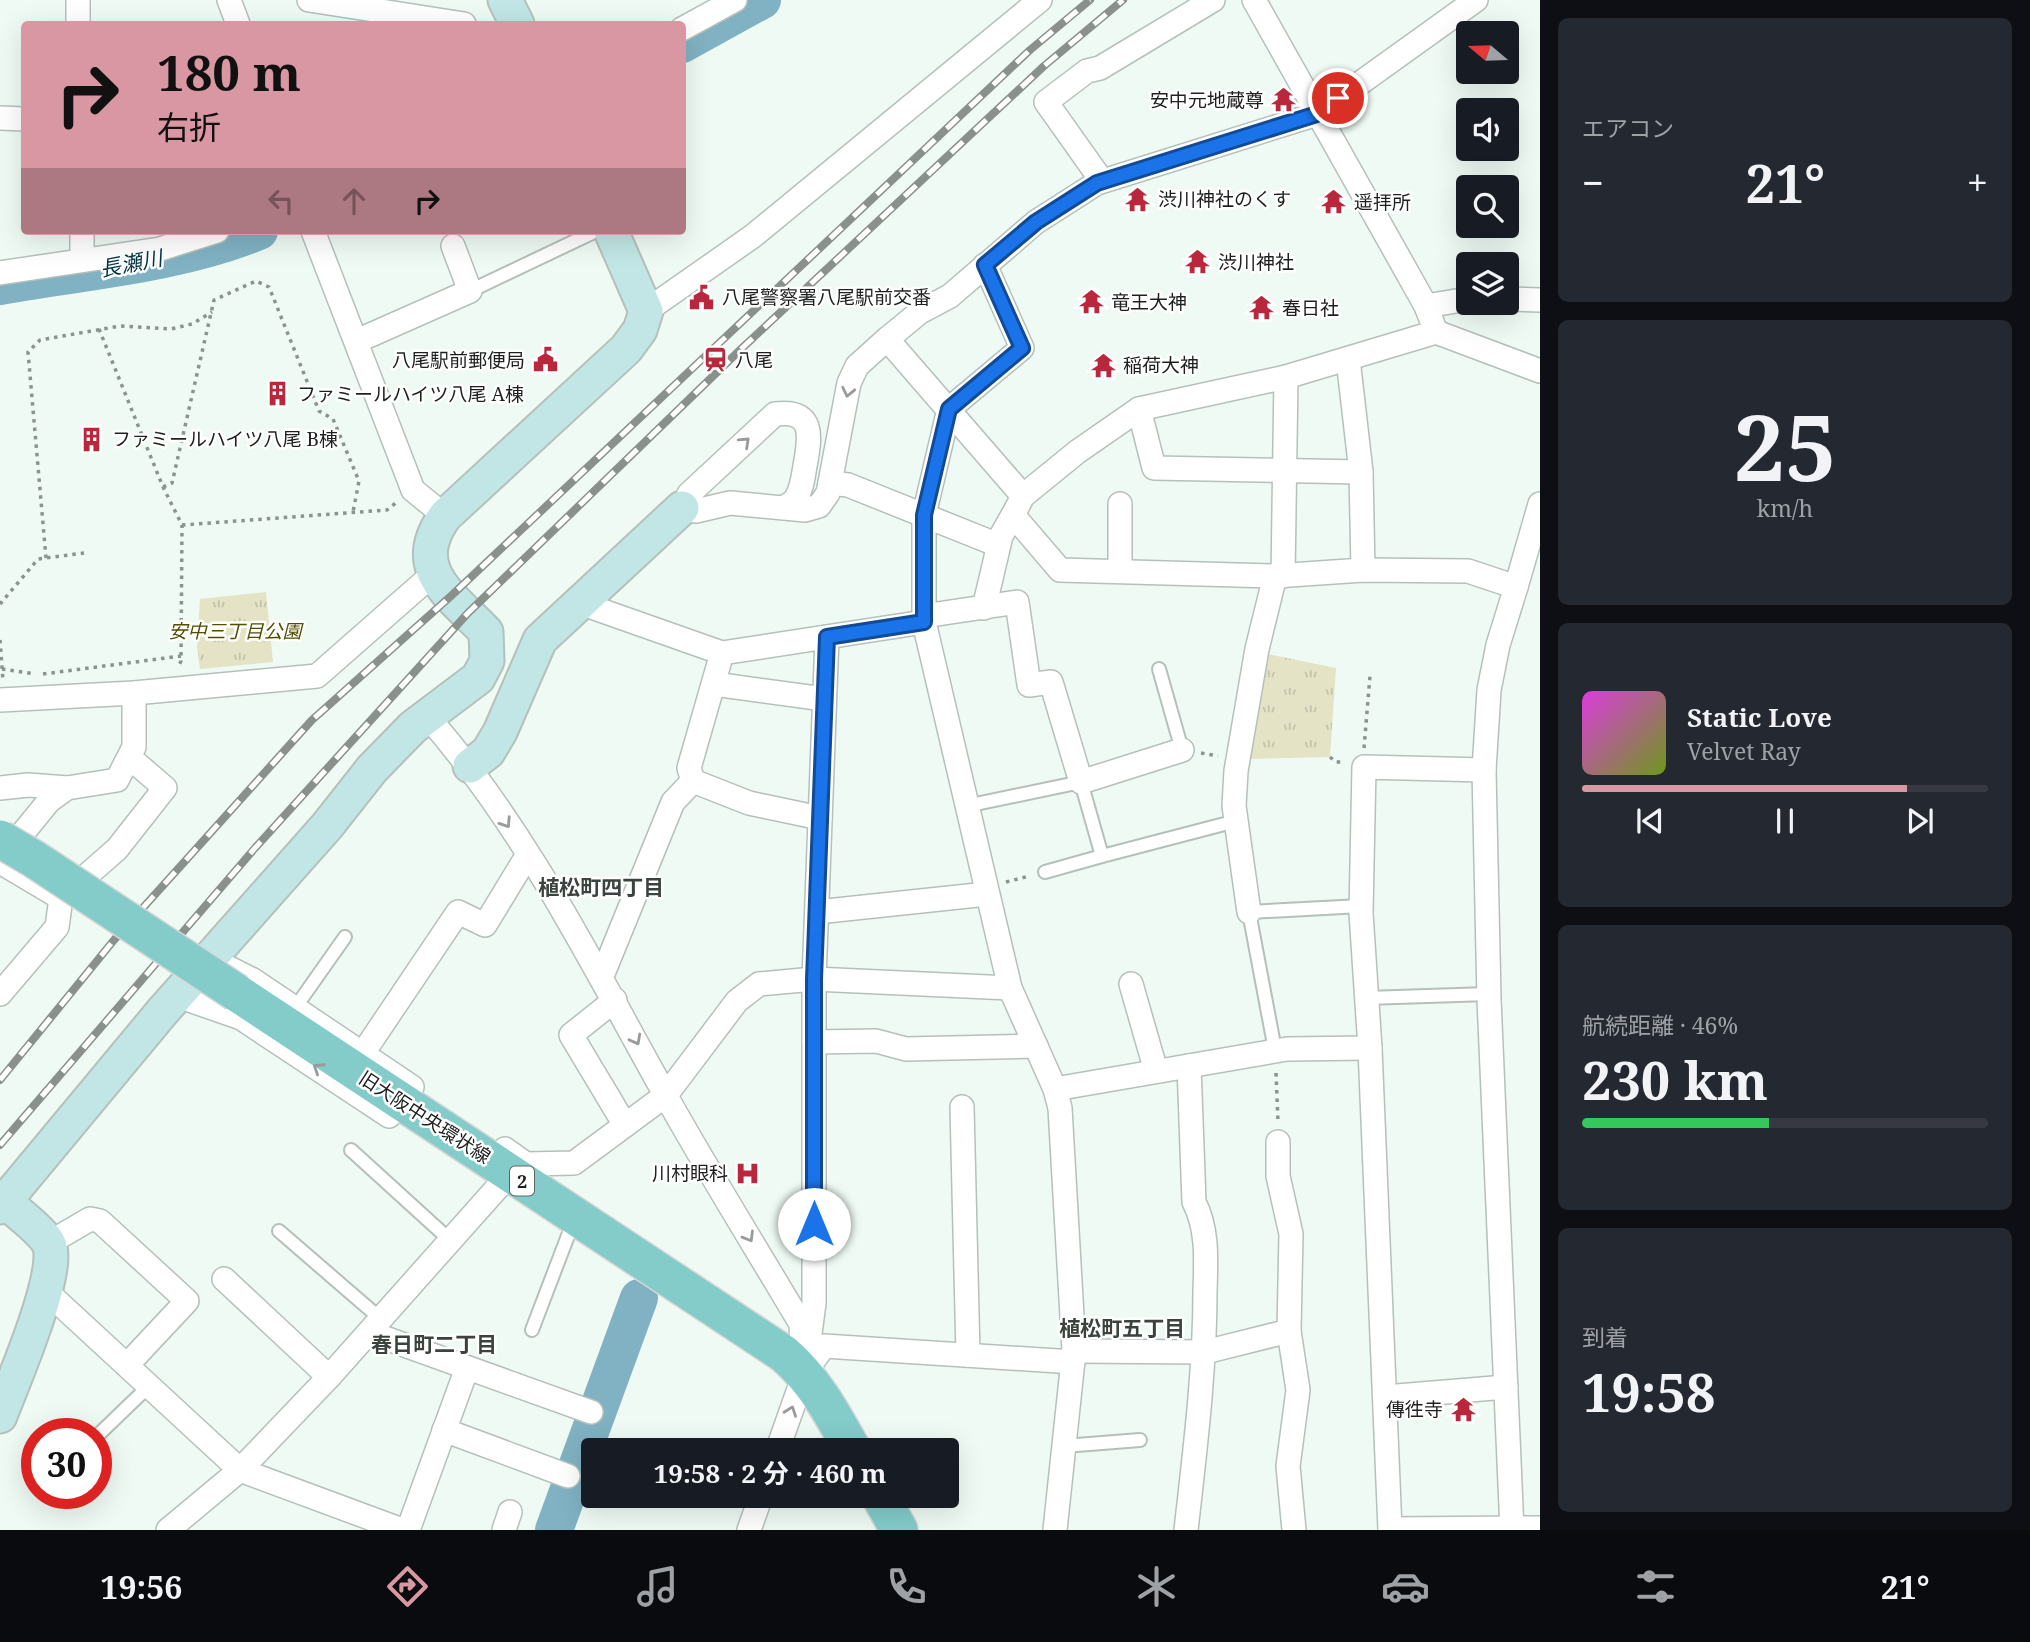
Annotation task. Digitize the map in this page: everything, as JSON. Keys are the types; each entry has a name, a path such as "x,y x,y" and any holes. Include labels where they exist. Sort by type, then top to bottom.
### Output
{"main road":[{"name":"旧大阪中央環状線","path":"0,839 783,1354 805,1372 845,1438"},
{"path":"887,1508 899,1530"}],"street":[{"path":"78,0 78,21"},
{"path":"229,0 237,21"},
{"path":"309,0 445,21"},
{"path":"505,0 516,21"},
{"path":"686,25 706,7 735,0"},
{"path":"0,1416 46,1291 53,1258 49,1243 3,1204 176,995 327,826 372,769 427,716 478,678 487,661 489,647 486,632 432,575 430,546 435,530 445,516 626,349 640,330 646,311 753,236 1040,0"},
{"path":"1102,181 1046,102 1087,71 1100,68 1213,0"},
{"path":"1254,0 1426,306 1436,332"},
{"path":"682,508 695,511 730,503 805,510 819,506 830,483 849,383 857,366 920,312 950,296 1036,222 1102,181 1317,114 1476,0"},
{"path":"0,118 21,119"},
{"path":"82,235 82,260"},
{"path":"0,273 160,249 204,235"},
{"path":"315,235 413,490 445,516"},
{"path":"613,235 646,311"},
{"path":"357,341 470,291 453,246"},
{"path":"985,265 1022,348 949,409 924,515 924,619 1010,988 1055,1089 1060,1108 1074,1356 1055,1530"},
{"path":"1519,299 1540,300"},
{"path":"1426,306 1456,301"},
{"path":"984,607 998,545 1018,505 1077,452 1139,409 1286,377 1436,332 1540,371"},
{"path":"887,339 949,409 1018,505 1060,570 1279,576 1363,570 1468,570 1516,587"},
{"path":"1348,359 1361,472 1363,570"},
{"path":"1249,912 1236,821 1237,759 1257,649 1279,576 1286,377"},
{"path":"1139,409 1154,467 1361,472"},
{"path":"470,766 488,752 500,732 540,640 682,508 689,494 775,414 788,413 797,416 810,433 800,490 795,501 783,508"},
{"path":"714,471 716,491 730,503"},
{"path":"830,483 848,485 998,545"},
{"path":"1512,1529 1489,994 1484,769 1489,690 1498,645 1540,504"},
{"path":"1120,505 1120,571"},
{"path":"2,700 134,694 317,676 432,575"},
{"path":"580,603 722,653 827,637 1017,602 1029,685 1051,682 1081,782 1182,750"},
{"path":"782,1438 805,1372 814,1303 814,979 827,637"},
{"path":"693,781 689,768 722,653"},
{"path":"713,684 824,699"},
{"path":"0,788 29,785 67,788 117,780 131,758 134,747 134,694"},
{"path":"427,716 470,766 602,976 666,1095 801,1324 805,1372"},
{"path":"0,994 57,927 61,898 117,849 165,788 131,758"},
{"path":"1484,769 1364,767 1361,906 1370,1048 1390,1530 1540,1528"},
{"path":"693,781 749,803 820,818"},
{"path":"602,976 673,802 693,781"},
{"path":"61,898 0,861 49,801 67,788"},
{"path":"363,1054 458,912 485,925 527,856"},
{"path":"817,912 986,891"},
{"path":"209,958 253,980 526,1164 574,1163 666,1095 737,1001 759,984 814,979 1010,988"},
{"path":"1131,984 1156,1071"},
{"path":"176,995 241,1018 747,1351 805,1372"},
{"path":"615,1000 571,1035 625,1125"},
{"path":"814,1042 876,1041 906,1049 1036,1046"},
{"path":"1055,1089 1275,1050 1370,1048"},
{"path":"1186,1530 1205,1352 1206,1261 1202,1219 1194,1202 1189,1066"},
{"path":"962,1107 968,1355"},
{"path":"1278,1142 1278,1176 1292,1234 1289,1331 1298,1390 1288,1466 1294,1530"},
{"path":"168,1530 240,1470 376,1327 498,1187"},
{"path":"49,1243 90,1219 100,1221 187,1301 127,1365"},
{"path":"224,1279 329,1377"},
{"path":"46,1291 240,1470 360,1523 402,1530"},
{"path":"376,1327 467,1368 591,1412"},
{"path":"805,1372 824,1346 968,1355 1074,1356 1205,1352 1289,1331"},
{"path":"408,1530 467,1368"},
{"path":"1385,1397 1506,1387"},
{"path":"444,1430 568,1476"},
{"path":"749,1530 757,1508"}],"lane":[{"path":"470,291 588,235"},
{"path":"1159,669 1182,750"},
{"path":"966,806 1081,782 1102,856"},
{"path":"1045,872 1236,821"},
{"path":"1275,1050 1249,912 1361,906"},
{"path":"295,1008 345,937"},
{"path":"1366,998 1489,994"},
{"path":"351,1150 451,1241"},
{"path":"279,1231 376,1327"},
{"path":"532,1330 569,1233"},
{"path":"112,1422 149,1386"},
{"path":"1064,1446 1140,1440"}],"path":[{"path":"163,487 172,483 214,300 256,281 270,287 319,411 333,419 359,481 353,513"},
{"path":"46,558 28,352 40,340 135,325 172,329 192,324 212,312"},
{"path":"2,669 36,675 181,659 182,525 163,487 99,329"},
{"path":"182,525 387,510 413,490"},
{"path":"0,604 38,559 84,553"},
{"path":"0,640 2,700"},
{"path":"1364,767 1363,730 1370,676"},
{"path":"1182,750 1237,759"},
{"path":"986,891 1045,872"},
{"path":"1275,1050 1278,1142"}],"green space":[{"name":"安中三丁目公園","path":"266,592 273,662 200,669 197,646 200,599"},
{"path":"1267,654 1336,668 1330,757 1249,759"}],"waterway":[{"name":"長瀬川","path":"686,42 762,0"},
{"name":"長瀬川","path":"0,286 164,259 248,235"},
{"path":"554,1530 639,1298"}],"railway":[{"path":"0,1080 114,940 312,720 451,596 1030,50 1090,0"},
{"path":"0,1145 255,848 468,613 739,351 1044,66 1123,0"}],"place":[{"name":"安中元地蔵尊","path":"1284,100"},
{"name":"渋川神社のくす","path":"1138,199"},
{"name":"遥拝所","path":"1334,202"},
{"name":"渋川神社","path":"1198,262"},
{"name":"八尾警察署八尾駅前交番","path":"702,297"},
{"name":"竜王大神","path":"1091,302"},
{"name":"春日社","path":"1262,308"},
{"name":"八尾駅前郵便局","path":"545,360"},
{"name":"八尾","path":"715,360"},
{"name":"稲荷大神","path":"1103,365"},
{"name":"ファミールハイツ八尾 A棟","path":"277,394"},
{"name":"ファミールハイツ八尾 B棟","path":"92,439"},
{"name":"川村眼科","path":"748,1173"},
{"name":"傳徃寺","path":"1463,1409"}],"district":[{"name":"植松町四丁目","path":"601,887"},
{"name":"植松町五丁目","path":"1122,1328"},
{"name":"春日町二丁目","path":"434,1344"}],"route":[{"path":"814,1224 814,979 827,637 924,622 924,515 949,409 1022,348 985,265 1036,222 1097,183 1317,114 1338,98"}]}
